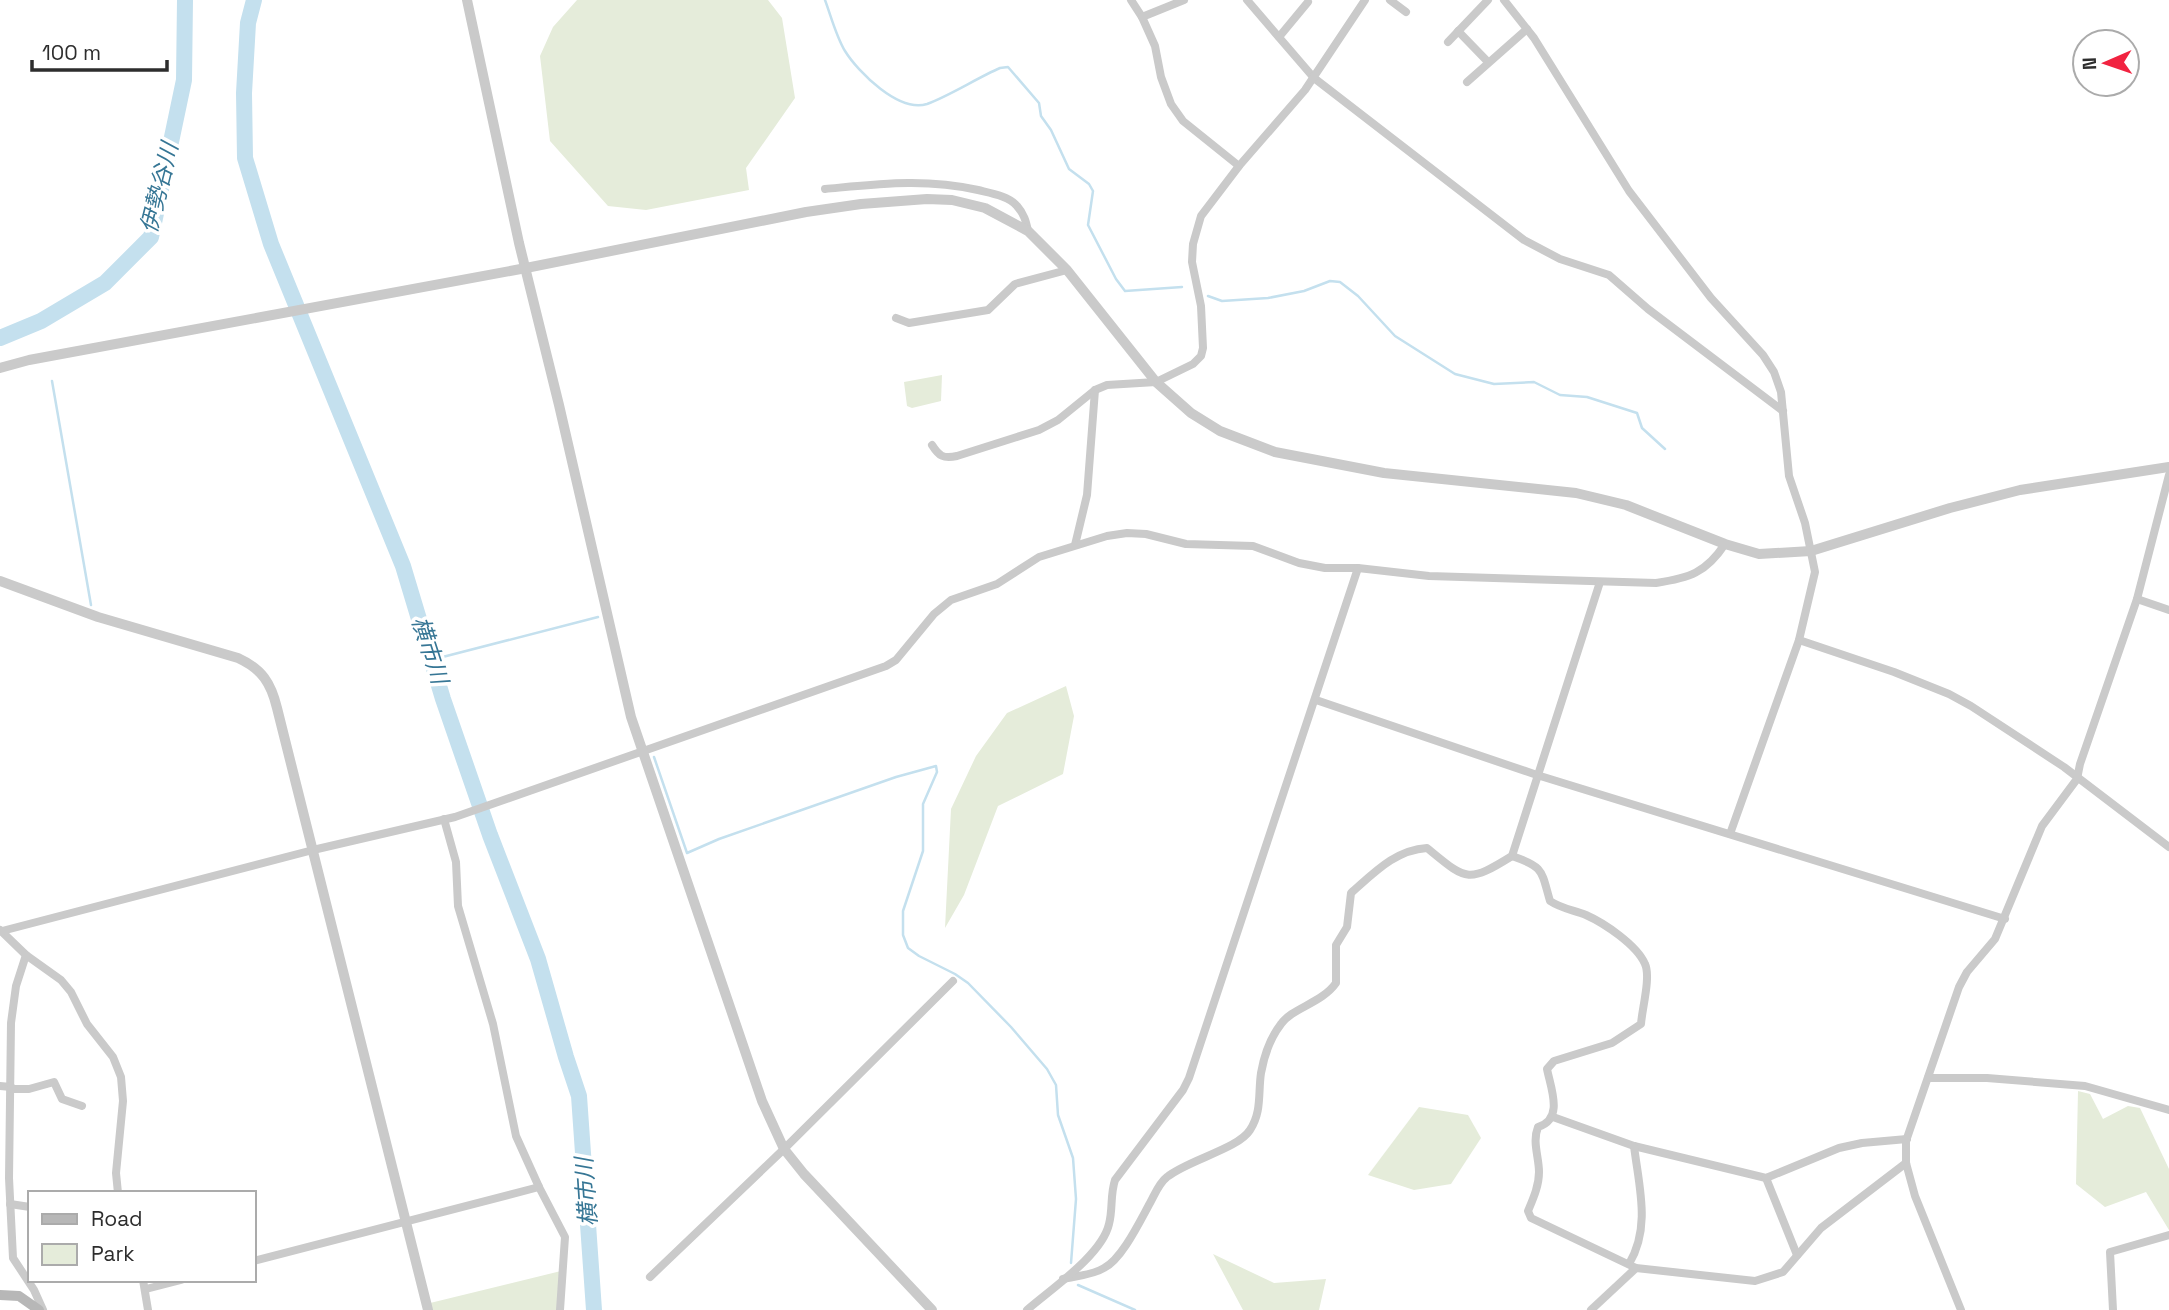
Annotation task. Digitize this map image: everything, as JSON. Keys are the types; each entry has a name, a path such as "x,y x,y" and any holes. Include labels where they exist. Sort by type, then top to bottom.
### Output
{"main road":[{"path":"0,1295 19,1296 41,1310"}],"street":[{"path":"467,0 490,113 631,718 762,1101 784,1149 804,1174 932,1310"},
{"path":"1131,0 1155,46 1161,77 1171,104 1183,121 1239,166"},
{"path":"1142,17 1184,0"},
{"path":"1247,0 1314,78 1524,240 1560,259 1609,275 1648,309 1783,411"},
{"path":"932,444 939,455 946,458 1017,438 1058,421 1095,390 1107,385 1156,382 1193,365 1203,348 1201,306 1192,262 1193,244 1202,216 1239,166 1314,78 1365,0"},
{"path":"1390,0 1406,12"},
{"path":"1448,42 1488,0"},
{"path":"1504,0 1534,37 1629,191 1711,298 1763,355 1774,372 1781,391 1789,476 1805,523 1815,572 1799,640 1730,834"},
{"path":"1279,37 1308,2"},
{"path":"1467,82 1527,29"},
{"path":"1458,32 1488,62"},
{"path":"825,189 898,183 958,186 992,193 1016,204 1024,216 1028,231"},
{"path":"0,368 29,360 526,268 806,212 895,201 952,200 996,212 1028,231 1067,270 1156,382 1191,413 1220,431 1275,452 1384,473 1576,493 1626,506 1725,544 1759,554 1811,551 2000,494 2169,467"},
{"path":"896,318 909,323 988,310 1015,284 1067,270"},
{"path":"1074,545 1087,495 1095,390"},
{"path":"1961,1310 1915,1196 1906,1163 1907,1139 1959,987 1967,972 1995,939 2042,826 2077,777 2137,599 2169,475"},
{"path":"1,930 313,850 455,817 886,666 896,660 934,614 951,600 997,584 1039,557 1107,536 1146,534 1186,544 1253,545 1310,566 1429,576 1656,583 1692,576 1714,560 1725,544"},
{"path":"1027,1310 1102,1242 1109,1224 1111,1190 1115,1180 1183,1090 1189,1077 1358,568"},
{"path":"0,581 98,617 237,658 261,673 273,693 428,1310"},
{"path":"1063,1279 1107,1267 1118,1255 1167,1177 1181,1167 1234,1143 1249,1133 1258,1115 1261,1072 1279,1026 1284,1019 1324,995 1336,983 1336,945 1347,927 1351,893 1388,861 1411,849 1427,848 1457,873 1467,876 1485,873 1512,856 1600,582"},
{"path":"2137,599 2169,610"},
{"path":"1799,640 1894,672 1971,706 2077,777 2169,847"},
{"path":"1316,700 1537,775 2005,919"},
{"path":"443,819 456,862 458,906 493,1024 516,1136 565,1237 561,1310"},
{"path":"1512,856 1534,863 1542,872 1550,901 1559,907 1586,915 1609,928 1635,950 1646,968 1641,1024 1612,1044 1553,1061 1547,1069 1555,1104 1553,1116 1536,1131 1534,1140 1539,1174 1528,1215 1632,1266 1755,1281 1783,1272 1821,1227 1906,1163"},
{"path":"1,930 26,955 61,980 71,992 87,1024 113,1057 121,1077 123,1101 116,1173 118,1191"},
{"path":"26,955 16,986 11,1023 11,1088 5,1146 13,1258 28,1281"},
{"path":"650,1277 953,981"},
{"path":"1928,1078 1986,1078 2085,1086 2169,1111"},
{"path":"0,1086 29,1089 54,1082 62,1099 82,1106"},
{"path":"1553,1116 1634,1146 1766,1178 1839,1148 1907,1139"},
{"path":"1591,1310 1632,1266 1637,1251 1643,1213 1634,1146"},
{"path":"1766,1178 1797,1255"},
{"path":"256,1260 539,1187"},
{"path":"10,1204 28,1207"},
{"path":"2113,1310 2110,1252 2169,1235"},
{"path":"29,1282 41,1310"},
{"path":"148,1310 144,1285 166,1282"}],"green space":[{"path":"577,0 768,0 782,18 795,98 746,168 749,190 646,210 608,206 550,141 540,56 553,27"},
{"path":"942,375 941,401 912,408 907,406 904,382"},
{"path":"1066,686 1074,716 1063,774 998,806 964,895 945,928 951,809 976,756 1007,713"},
{"path":"2078,1091 2090,1094 2103,1119 2128,1106 2140,1108 2169,1169 2169,1230 2146,1192 2105,1207 2076,1184"},
{"path":"1419,1107 1468,1115 1481,1138 1451,1184 1414,1190 1368,1175"},
{"path":"1213,1254 1274,1283 1326,1279 1319,1310 1243,1310"},
{"path":"565,1270 560,1310 428,1310 426,1304"}],"waterway":[{"name":"伊勢谷川","path":"0,338 41,321 105,283 151,237 184,80 185,0"},
{"name":"横市川","path":"254,0 248,23 244,93 245,158 271,244 403,566 443,699 490,835 538,959 579,1096 594,1310"},
{"path":"825,0 839,39 851,60 880,89 904,102 927,104 1000,68 1008,67 1039,103 1041,116 1051,130 1069,169 1089,184 1093,191 1088,225 1125,291 1182,287"},
{"path":"1208,296 1222,301 1268,298 1304,291 1330,281 1340,282 1358,296 1395,336 1455,374 1494,384 1534,382 1560,395 1587,397 1637,413 1642,428 1665,449"},
{"path":"52,381 91,605"},
{"path":"431,660 598,617"},
{"path":"654,757 687,853 719,839 896,777 936,766 937,772 923,804 923,851 903,911 903,935 908,948 968,983 1011,1027 1047,1069 1056,1085 1058,1115 1073,1158 1076,1199 1071,1263"},
{"path":"1078,1285 1135,1310"}]}
